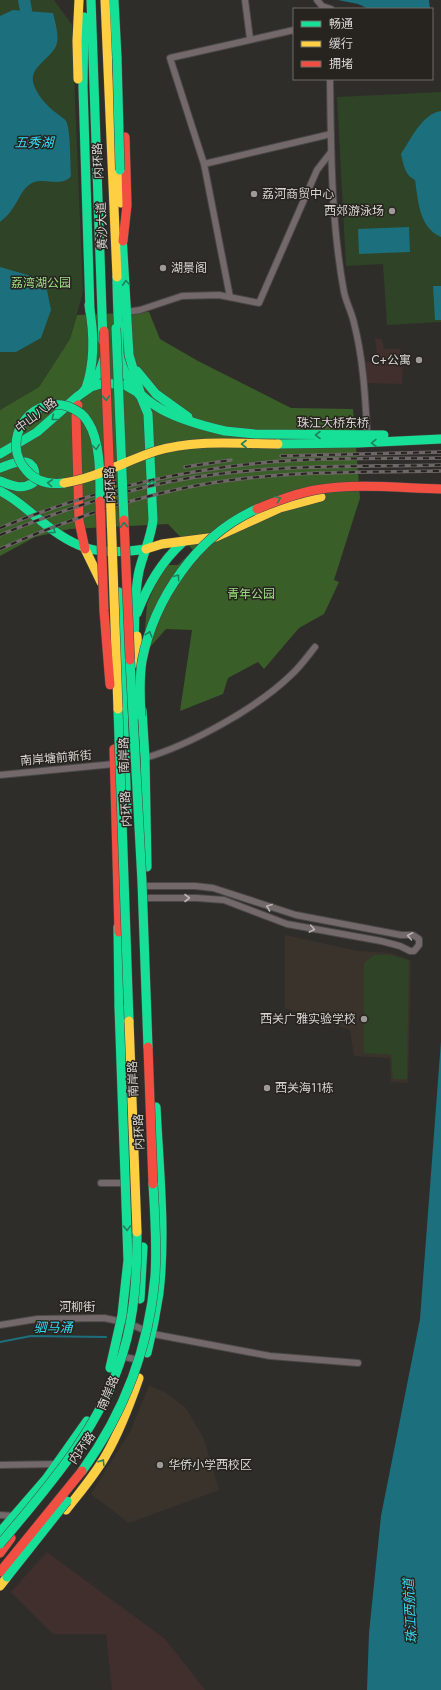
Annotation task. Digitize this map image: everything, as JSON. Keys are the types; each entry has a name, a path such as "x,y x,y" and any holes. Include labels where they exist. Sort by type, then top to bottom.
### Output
{"main road":[{"path":"79,0 77,41 81,212 84,282 90,311"},
{"path":"86,0 83,46 83,87 92,355 90,374 78,404 76,424 79,521 85,549 101,582 107,602 114,729 119,1007 128,1260 122,1315 111,1366 96,1416"},
{"name":"黄沙大道","path":"83,392 93,383 100,372 103,365 104,355 91,0"},
{"name":"内环路","path":"0,1544 70,1458 96,1416 115,1377 128,1336 134,1302 137,1265 123,746 91,0"},
{"name":"黄沙大道","path":"104,0 119,355 128,362 142,397"},
{"name":"内环路","path":"3,1569 89,1462 113,1423 137,1366 150,1315 155,1275 155,1224 144,884 126,590 104,0"},
{"path":"114,0 128,362 138,381 142,397"},
{"path":"120,0 127,205 123,241"},
{"path":"113,213 122,222"},
{"path":"92,355 119,355"},
{"path":"128,362 156,394"},
{"path":"138,381 198,423"},
{"path":"83,392 102,383 126,384 142,397 163,410 198,423"},
{"name":"中山八路","path":"0,454 41,428 83,392"},
{"name":"南岸路","path":"3,1569 13,1551 99,1444 118,1402 127,1357 150,1275 133,682 137,586 140,570 153,527 149,420 147,408 142,397"},
{"path":"114,764 123,746 106,651 99,479 98,472 98,465 94,438 88,422 83,415 67,406 53,404 40,408 28,415 17,433 17,456 19,462 31,476 41,482 49,484 75,481 96,474 102,471 152,453 189,445 366,443 441,437"},
{"name":"珠江大桥东桥","path":"198,423 225,431 254,434 441,437"},
{"path":"0,468 17,462 27,462 33,468 35,476 33,483 24,488 18,488 0,482"},
{"path":"0,1593 100,1464 119,1428 137,1384 153,1334 158,1303 161,1271 162,1226 148,898 144,884 140,685 142,662 157,610 166,592 177,576 205,544 232,522 254,509 285,496 338,487 441,490"},
{"path":"0,491 17,500 65,540 85,549 98,552 121,552 162,544 216,537 280,508 321,497 441,490"},
{"path":"144,884 145,758 136,616 154,572 183,542"},
{"name":"南岸路","path":"98,552 112,570 118,582 120,610 124,708 123,746 143,1249 143,1301"},
{"path":"118,582 128,581 137,586"},
{"path":"114,729 124,708"},
{"path":"118,928 132,947"},
{"path":"0,1532 58,1463 95,1409 110,1379 127,1357 135,1326 132,1301 135,1257 133,1183 122,955 118,928"},
{"path":"129,1096 136,1076"},
{"name":"南岸路","path":"0,1553 67,1470 91,1436 113,1395 127,1357"},
{"path":"0,1586 41,1536 72,1494 87,1472 99,1444 119,1428"},
{"path":"54,1524 57,1497"}],"street":[{"path":"245,0 250,40"},
{"path":"318,0 322,6 328,8"},
{"path":"230,297 204,164 170,58 293,30"},
{"path":"330,80 336,236 344,293 354,323 364,381 367,429"},
{"path":"108,88 123,88"},
{"path":"204,164 331,134"},
{"path":"127,312 140,310 182,296 219,295 259,303 317,170 332,152"},
{"path":"145,758 172,749 189,741 232,717 265,696 291,675 315,648"},
{"name":"南岸塘前新街","path":"0,775 114,764"},
{"path":"144,884 213,888 296,915 413,935 419,939 419,945 414,951 410,951 400,946 381,941 287,924 224,900 197,898 148,898"},
{"path":"101,1183 133,1183"},
{"path":"143,1301 158,1303"},
{"name":"河柳街","path":"0,1325 37,1319 79,1317 104,1318 135,1326 153,1334 270,1356 358,1363"},
{"path":"0,1465 58,1463 67,1470"},
{"path":"0,1515 14,1516"},
{"path":"0,1578 3,1569 27,1559"}],"shaded area":[{"path":"375,338 382,339 384,349 400,349 403,362 402,384 367,383 364,362 378,363"},
{"name":"西关广雅实验学校","path":"285,935 358,951 391,953 411,961 408,1083 391,1082 390,1058 354,1056 350,1030 285,1008"},
{"name":"华侨小学西校区","path":"149,1385 166,1393 186,1408 204,1439 219,1490 129,1523 91,1494 131,1430"},
{"path":"47,1552 165,1639 205,1690 112,1690 106,1634 53,1634 11,1592"}],"green space":[{"name":"荔湾湖公园","path":"0,0 54,0 72,25 83,292 70,339 39,387 0,410"},
{"name":"西郊游泳场","path":"441,92 441,322 387,325 383,264 346,266 337,97"},
{"name":"青年公园","path":"149,312 160,339 198,361 291,408 353,409 360,498 334,580 339,582 324,614 299,628 264,669 258,662 228,678 223,694 180,711 192,630 166,629 143,655 147,604 164,565 178,565 193,550 168,524 70,529 35,537 0,556 0,410 39,387 70,339 77,315"},
{"path":"374,955 389,955 409,960 407,1079 393,1079 391,1055 364,1053 364,963"}],"water":[{"path":"338,0 429,0 430,8 367,8 358,4"},
{"name":"五秀湖","path":"13,10 53,13 57,32 57,43 52,53 35,70 33,81 36,91 43,100 51,109 66,121 68,125 71,176 67,180 58,182 37,181 32,183 23,191 10,212 0,222 0,16"},
{"path":"441,111 441,237 428,227 424,220 421,213 415,180 409,176 401,154 423,122 434,113"},
{"path":"409,227 410,252 359,254 358,229"},
{"path":"0,267 45,280 51,310 41,338 16,352 0,352"},
{"path":"433,286 441,286 441,320 435,320"},
{"name":"珠江西航道","path":"441,1041 441,1690 367,1690 369,1633 381,1516 420,1319"}],"waterway":[{"path":"24,0 26,10"},
{"name":"驷马涌","path":"0,1342 31,1336 106,1337"}],"railway":[{"path":"281,456 441,452"},
{"path":"0,528 95,494 160,478 193,472 282,461 441,458"},
{"path":"185,467 231,460"},
{"path":"0,535 107,497 173,481 273,469 340,466 441,465"},
{"path":"0,549 56,526 113,506 172,490 232,480 310,473 441,471"}],"traffic: fast":[{"path":"91,0 103,341"},
{"path":"114,0 117,58"},
{"path":"84,17 83,87 90,311"},
{"path":"117,58 120,170"},
{"path":"122,236 129,355 140,392"},
{"path":"117,277 119,356 126,375 136,389 161,409 192,422 225,431"},
{"path":"86,388 91,368 93,347 89,305"},
{"path":"116,328 124,520"},
{"path":"83,392 99,373 104,359"},
{"path":"137,371 156,394 188,417"},
{"path":"0,454 37,432 78,396 91,387 104,383 125,385 137,392 141,397 148,414 153,520 151,533 137,580 134,643"},
{"path":"64,483 53,484 43,482 30,474 19,459 16,446 22,423 30,414 41,408 53,405 67,406 79,412 86,419 92,430 98,450 100,501"},
{"path":"225,431 255,434 384,435"},
{"path":"278,444 358,443 441,439"},
{"path":"0,468 17,462 26,462 30,464 35,471 33,483 29,485 21,487 13,486 0,481"},
{"path":"0,491 16,501 53,530 77,545 89,549 115,552 146,549"},
{"path":"141,716 140,682 142,661 148,638 168,593 197,552 215,535 235,520 257,509"},
{"path":"137,613 156,574 183,542"},
{"path":"119,592 127,812"},
{"path":"130,660 142,882 148,1047"},
{"path":"118,709 129,1021"},
{"path":"142,710 145,758 147,867"},
{"path":"118,927 119,1007"},
{"path":"110,1368 122,1315 128,1260 119,1007"},
{"path":"147,1353 159,1293 162,1247 156,1107"},
{"path":"82,1471 97,1449 122,1403 132,1378 147,1328 152,1302 156,1265 156,1230 153,1184"},
{"path":"0,1544 55,1478 72,1454 101,1406 113,1380 123,1353 133,1308 136,1278 137,1232"},
{"path":"140,1299 143,1247"},
{"path":"0,1532 46,1479 87,1421"},
{"path":"7,1577 67,1501"}],"traffic: slow":[{"path":"78,79 77,41 79,0"},
{"path":"105,0 117,277"},
{"path":"120,170 121,203"},
{"path":"64,483 88,477 144,455 171,447 217,443 278,444"},
{"path":"110,485 118,709"},
{"path":"146,549 162,544 216,537 280,508 321,497"},
{"path":"85,549 101,582"},
{"path":"137,636 139,665"},
{"path":"129,1021 137,1232"},
{"path":"66,1510 102,1462 111,1446 139,1378"},
{"path":"0,1586 7,1577"}],"traffic: jam":[{"path":"123,241 127,205 125,137"},
{"path":"104,331 110,485"},
{"path":"78,405 76,416 79,521 85,549"},
{"path":"257,509 300,494 330,488 378,486 441,489"},
{"path":"100,501 104,611 110,685"},
{"path":"124,520 130,660"},
{"path":"114,749 119,932"},
{"path":"148,1047 153,1184"},
{"path":"0,1572 82,1471"},
{"path":"0,1553 11,1538"}],"place":[{"name":"荔河商贸中心","path":"254,194"},
{"name":"西郊游泳场","path":"392,211"},
{"name":"湖景阁","path":"163,268"},
{"name":"C+公寓","path":"419,360"},
{"name":"西关广雅实验学校","path":"364,1019"},
{"name":"西关海11栋","path":"267,1088"},
{"name":"华侨小学西校区","path":"160,1465"}]}
